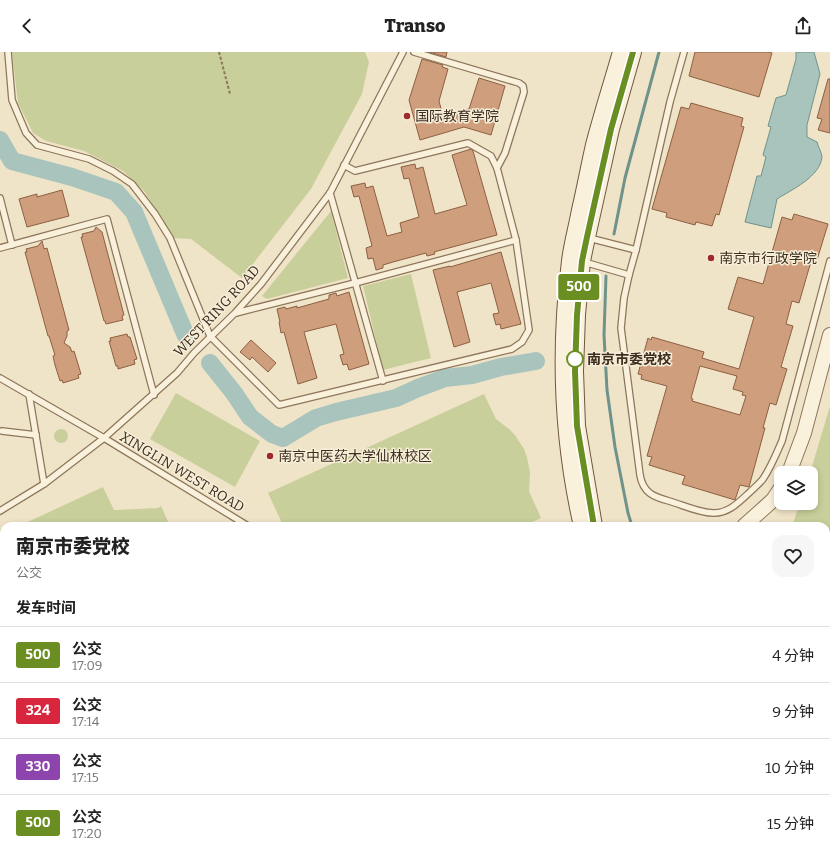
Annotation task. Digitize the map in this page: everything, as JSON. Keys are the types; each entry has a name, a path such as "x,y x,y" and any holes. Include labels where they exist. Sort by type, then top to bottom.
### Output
{"main road":[{"path":"581,522 574,486 566,426 564,382 566,311 570,260 594,145 621,52"},
{"path":"593,522 577,426 575,371 577,315 582,261 587,237 611,129 633,52"}],"street":[{"path":"792,466 804,433 830,334"},
{"path":"748,522 774,498"}],"lane":[{"path":"8,52 12,100 26,134 37,145 89,159 132,184 155,214 170,238 210,336 279,405 512,349 522,342 529,330 516,240 497,168 491,156 468,143 355,171 344,165"},
{"name":"WEST RING ROAD","path":"0,511 44,484 104,438 154,395 210,336 235,313 261,284 330,193 402,52"},
{"path":"414,52 519,83 523,86 524,92 505,154 497,168"},
{"path":"684,52 670,102 629,275 624,298 621,328 640,475 642,484 647,492 655,497 707,512 719,512 725,511 736,505 762,480 782,441 830,261"},
{"path":"330,193 383,381"},
{"path":"0,198 12,245"},
{"path":"0,248 107,220 154,395"},
{"path":"587,237 636,250"},
{"path":"235,313 516,240"},
{"path":"582,261 629,275"},
{"name":"XINGLIN WEST ROAD","path":"0,378 104,438 241,522"},
{"path":"29,394 44,484"},
{"path":"0,431 36,435"}],"path":[{"path":"219,52 230,94"}],"green space":[{"path":"12,52 365,52 369,62 362,94 311,189 242,278 191,239 174,238 144,191 123,171 84,151 46,141 33,133 18,103"},
{"path":"331,211 348,278 267,299 262,296"},
{"path":"411,274 431,358 383,370 363,286"},
{"path":"176,393 260,441 235,487 150,439"},
{"path":"484,394 496,419 515,435 524,449 530,473 529,491 541,518 532,522 281,522 268,493"},
{"path":"830,406 830,522 793,522 798,510 818,510 818,466 812,466"},
{"path":"61,429 66,431 68,436 66,441 61,443 56,441 54,436 56,431"},
{"path":"103,487 114,510 158,508 161,506 168,522 28,522"}],"water":[{"path":"796,52 814,52 820,74 807,125 807,137 817,142 822,157 820,164 811,177 777,199 771,228 745,222 757,176 761,176 766,157 763,155 771,127 768,126 776,98 786,95 796,59"}],"building":[{"path":"429,52 447,52 446,57"},
{"path":"695,52 772,53 759,97 689,76"},
{"path":"422,59 443,65 442,67 448,69 439,101 443,116 469,109 479,78 505,86 491,135 464,127 420,140 409,100"},
{"path":"828,79 830,79 830,133 818,130 822,119 817,118"},
{"path":"691,103 743,118 741,126 744,127 719,215 716,214 712,226 696,222 695,225 666,217 667,213 652,209 681,107 689,109"},
{"path":"471,149 473,151 497,235 434,252 435,254 427,256 426,253 393,262 383,265 383,268 376,270 373,258 368,259 366,248 372,246 359,196 354,197 351,186 365,183 366,188 373,186 387,236 402,232 400,223 419,217 409,178 404,179 401,167 415,164 416,169 423,167 435,214 467,205 452,155"},
{"path":"62,190 69,216 27,227 19,199 37,194 37,197"},
{"path":"794,214 828,224 817,260 812,258 799,303 792,301 786,324 793,326 781,367 787,369 776,405 770,403 763,428 765,428 749,487 740,485 735,500 682,484 685,476 649,465 652,457 647,456 667,386 641,379 642,375 638,374 648,338 651,340 652,337 704,352 702,358 739,369 754,317 728,309 738,277 763,284 782,217 792,220","holes":["700,366 737,376 733,389 743,392 742,395 746,396 740,415 692,401 693,399 691,398"]},
{"path":"96,227 102,232 124,315 122,316 123,320 106,324 81,237 83,237 82,234 94,231"},
{"path":"42,241 44,249 47,248 69,330 67,331 67,336 64,343 70,347 72,352 74,351 81,374 78,375 79,378 63,383 62,380 60,381 55,365 53,356 55,355 48,336 25,252 27,252 26,249 38,246"},
{"path":"501,252 521,324 501,329 500,324 496,325 493,314 499,313 491,283 457,292 470,342 454,347 433,270 450,267"},
{"path":"349,292 369,364 349,370 347,364 343,365 340,355 344,354 336,324 304,332 317,378 298,384 284,332 281,333 277,309 285,307 286,309 297,306 297,308 329,299 329,295 336,293 337,296"},
{"path":"127,334 128,337 130,337 137,359 134,360 135,364 118,369 109,341 111,341 110,338"},
{"path":"251,340 276,363 268,372 252,357 250,360 240,352"}],"waterway":[{"path":"614,234 625,178 659,52"},
{"path":"0,140 12,161 72,177 116,192 134,212 186,336"},
{"path":"606,276 604,335 607,390 615,447 631,522"},
{"path":"210,363 234,393 250,417 272,434 283,438 316,418 396,398 445,378 472,375 501,367 536,361"}],"bus line":[{"name":"500","path":"593,522 577,426 575,371 577,315 582,261 587,237 611,129 633,52"}],"place":[{"name":"国际教育学院","path":"407,116"},
{"name":"南京市行政学院","path":"711,258"},
{"name":"南京市委党校","path":"575,359"},
{"name":"南京中医药大学仙林校区","path":"270,456"}]}
